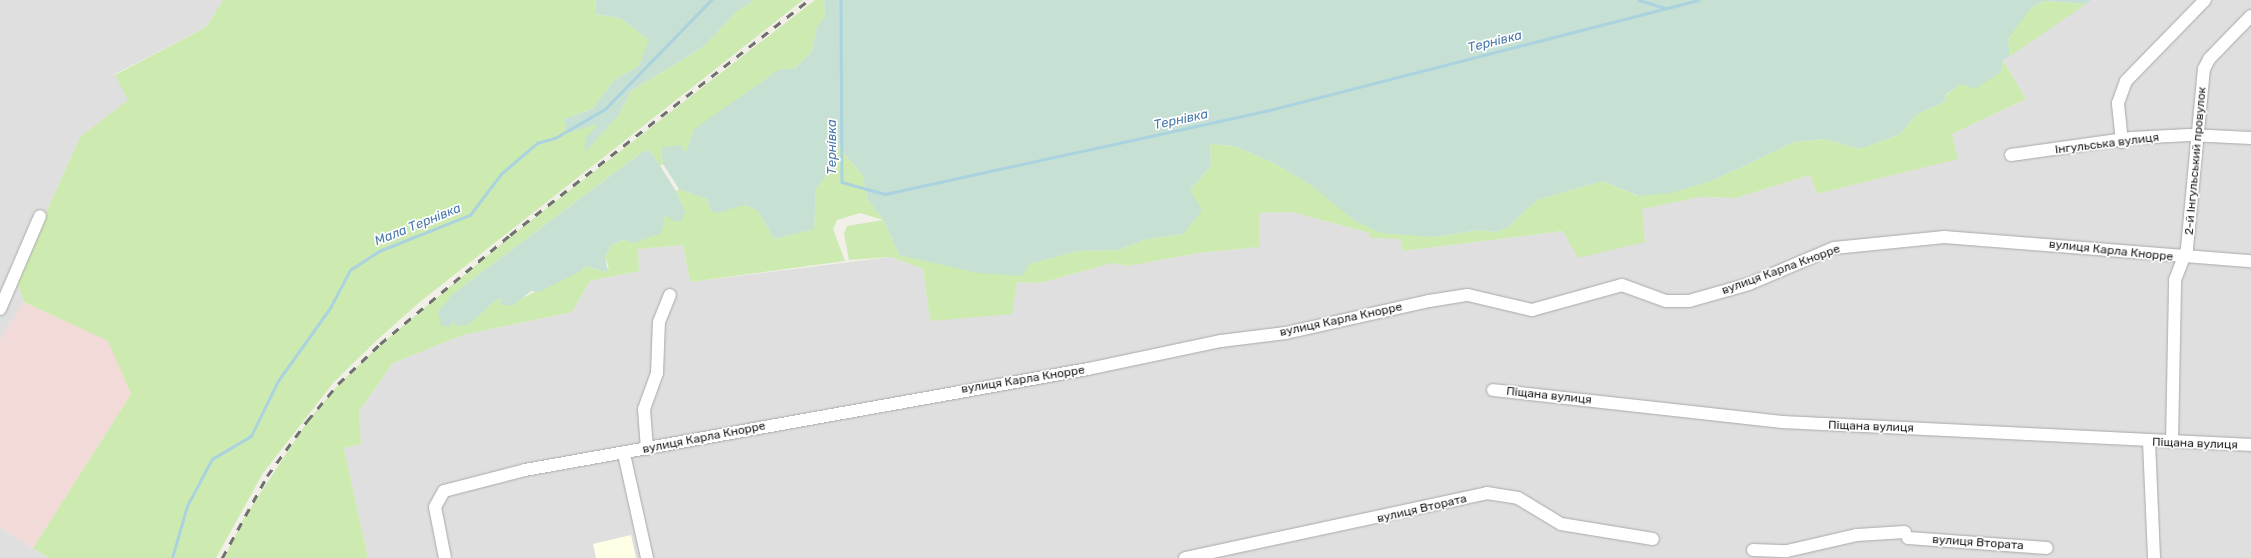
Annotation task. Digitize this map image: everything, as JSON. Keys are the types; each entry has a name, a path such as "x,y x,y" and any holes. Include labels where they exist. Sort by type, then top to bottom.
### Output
{"street":[{"path":"2122,142 2118,104 2126,81 2205,0"},
{"name":"2-й Інгульський провулок","path":"2172,442 2174,280 2184,258 2206,64 2251,16"},
{"name":"Інгульська вулиця","path":"2011,156 2122,142 2132,138 2199,136 2251,138"},
{"path":"0,309 40,216"},
{"name":"вулиця Карла Кнорре","path":"445,558 434,506 444,490 525,470 624,454 647,448 1088,369 1221,341 1286,333 1308,326 1468,295 1532,310 1622,285 1666,301 1689,301 1749,284 1834,248 1944,236 2184,258 2251,261"},
{"path":"647,448 644,409 658,373 659,322 670,295"},
{"name":"Піщана вулиця","path":"1493,390 1782,422 2149,442 2251,445"},
{"path":"2149,442 2154,558"},
{"path":"624,454 647,558"},
{"name":"вулиця Втората","path":"1185,558 1487,493 1518,498 1561,524 1653,539"},
{"name":"вулиця Втората","path":"1753,550 1787,551 1858,535 1906,535 2047,548"}],"shaded area":[{"path":"0,0 223,0 206,27 115,74 129,100 80,137 16,280 24,302 0,340"},
{"path":"596,0 754,0 736,12 703,47 631,91 618,116 585,152 585,138 599,124 567,133 564,119 592,109 614,80 639,66 649,40 620,18 595,14"},
{"path":"824,0 2091,0 2086,4 2044,1 2030,9 2008,39 2010,56 2003,60 2001,72 1975,89 1961,84 1945,95 1946,101 1916,115 1899,135 1859,149 1825,139 1794,142 1714,180 1671,193 1639,196 1602,181 1537,200 1508,227 1496,232 1479,230 1435,237 1381,233 1355,221 1312,186 1274,163 1234,146 1210,144 1211,166 1190,190 1202,211 1183,234 1147,239 1118,250 1077,251 1030,264 1022,276 978,273 899,255 884,221 868,200 863,176 836,144 831,150 830,170 816,189 814,229 774,239 757,210 744,205 718,213 711,211 707,199 679,189 663,164 661,147 681,145 686,153 694,129 780,69 794,69 812,51 817,27 825,17"},
{"path":"2091,0 2251,0 2251,558 368,558 344,448 361,444 359,411 393,363 463,335 572,312 590,281 639,271 638,249 683,245 690,282 891,257 923,269 930,321 1016,282 1040,283 1112,263 1129,266 1198,253 1260,247 1259,213 1292,212 1369,233 1371,238 1400,239 1403,251 1564,231 1645,242 1641,209 1700,197 1736,198 1810,175 1817,194 1957,159 1952,134 2026,99 2003,60"},
{"path":"645,150 652,153 676,191 685,212 682,220 676,222 665,215 661,233 634,243 623,240 611,245 605,257 608,272 584,266 581,271 539,292 531,291 514,305 499,305 502,300 497,299 468,325 457,326 453,322 449,327 441,326 438,312 453,294"},
{"path":"24,302 109,341 131,394 33,548 0,527 0,340"},
{"path":"0,527 33,548 48,558 0,558"},
{"path":"631,535 636,558 596,558 593,544"}],"green space":[{"path":"223,0 596,0 595,14 620,18 649,40 646,53 639,66 614,80 592,109 564,119 618,116 631,91 703,47 736,12 754,0 803,0 421,301 377,340 334,382 263,473 216,558 48,558 33,548 131,394 108,341 24,302 16,280 80,137 128,100 115,75 206,27"},
{"path":"815,0 824,0 825,17 817,27 812,51 794,69 686,153 661,147 663,164 660,166 652,153 646,150 637,156 453,294 453,322 472,319 497,299 502,300 499,305 525,297 584,266 599,270 609,268 605,257 611,245 623,240 635,243 665,215 669,217 685,212 676,191 679,189 707,199 711,211 744,205 757,210 774,239 814,229 816,189 829,170 831,149 836,144 863,176 868,200 884,221 899,255 1030,264 1077,251 1118,250 1147,239 1183,234 1190,190 1211,166 1210,144 1234,146 1274,163 1312,186 1435,237 1479,230 1496,232 1508,227 1537,200 1602,181 1638,196 1714,180 1794,142 1825,139 1859,149 1899,135 1916,115 1946,101 1945,96 1961,83 1975,88 2001,72 2003,60 2026,99 1952,134 1958,159 1817,194 1810,175 1736,198 1700,197 1642,209 1645,242 1578,258 1563,231 1403,251 1400,239 1370,238 1369,233 1292,212 1259,213 1260,247 1198,253 1129,266 1112,263 1040,283 1017,282 1012,314 930,321 923,269 891,257 849,260 844,234 847,226 883,220 860,213 837,220 833,229 845,261 690,282 683,245 638,249 639,271 590,281 572,312 463,335 393,363 359,411 361,444 344,448 368,558 224,558 244,518 307,422 338,385 381,344 511,236"},
{"path":"2044,1 2086,4 2010,56 2008,40 2016,23 2030,9"}],"waterway":[{"name":"Мала Тернівка","path":"172,558 187,506 212,459 251,436 278,381 330,308 350,270 379,251 470,215 501,174 537,143 555,138 605,109 711,0"},
{"name":"Тернівка","path":"841,0 842,182 885,194 1266,111 1698,0"},
{"path":"1639,0 1665,8"}],"railway":[{"path":"222,558 267,476 307,421 338,384 380,344 510,235 809,0"}]}
